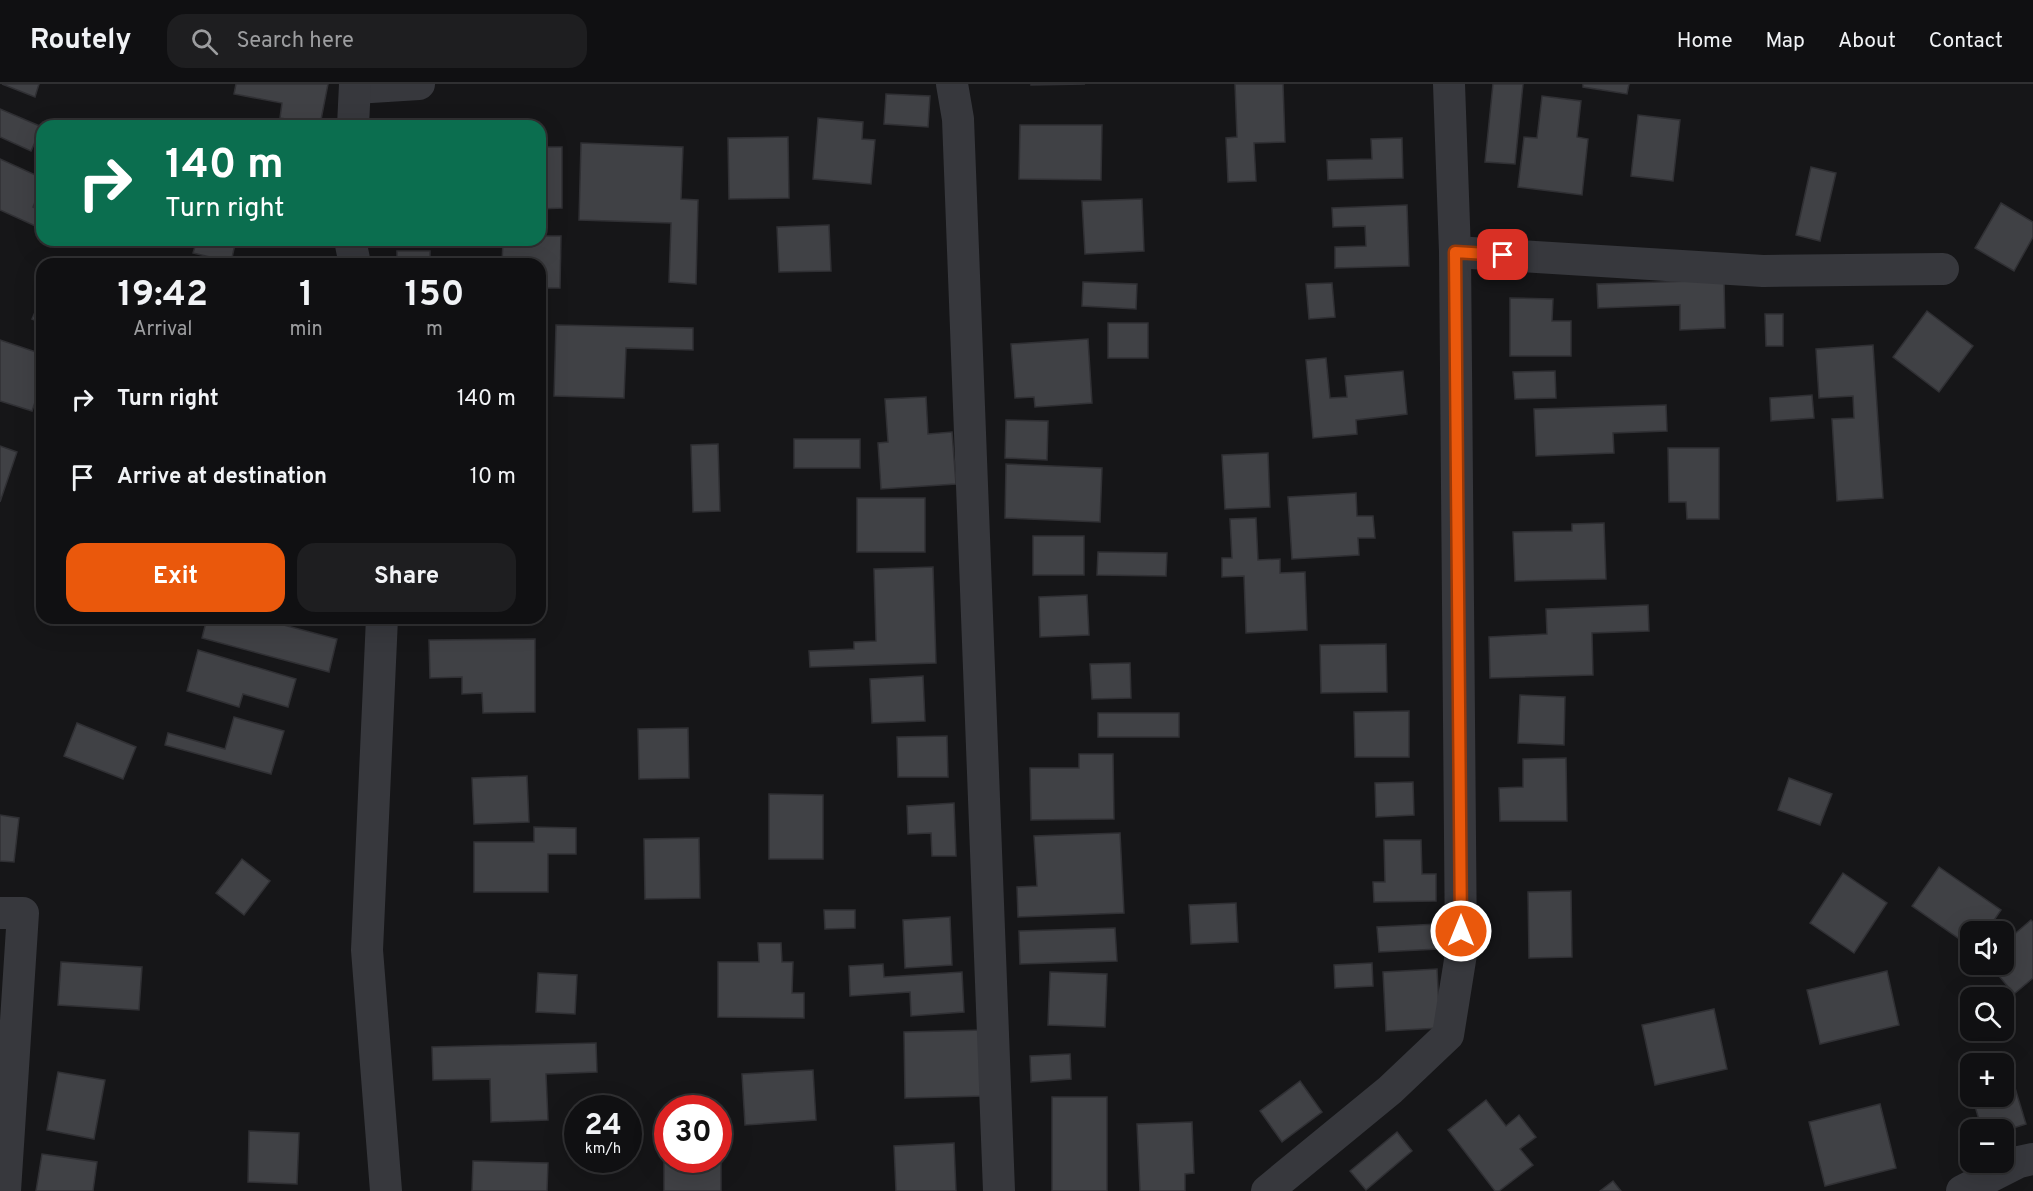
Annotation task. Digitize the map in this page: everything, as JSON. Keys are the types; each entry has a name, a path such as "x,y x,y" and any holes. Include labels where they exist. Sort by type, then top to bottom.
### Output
{"street":[{"path":"353,120 355,86 419,84"},
{"path":"952,84 958,119 999,1191"},
{"path":"1267,1191 1390,1090 1448,1035 1461,954 1455,252 1449,84"},
{"path":"1455,252 1763,271 1943,269"},
{"path":"382,624 367,951 386,1191"},
{"path":"0,913 23,913 5,1191"},
{"path":"1962,1191 2019,1162 2033,1159"}],"building":[{"path":"2,84 39,84 35,97"},
{"path":"236,84 328,84 321,120 280,118 282,103 234,94"},
{"path":"1031,84 1085,84 1031,85"},
{"path":"1235,84 1283,84 1285,142 1254,143 1256,181 1228,182 1226,138 1237,137"},
{"path":"1493,84 1523,84 1515,164 1485,162"},
{"path":"1583,84 1629,84 1627,94 1583,87"},
{"path":"886,94 930,96 928,127 884,124"},
{"path":"1542,96 1581,101 1577,137 1588,139 1582,195 1518,187 1524,137 1537,138"},
{"path":"0,109 36,124 36,140 31,151 0,137"},
{"path":"1638,115 1680,120 1673,181 1631,176"},
{"path":"818,118 863,122 862,139 875,140 871,184 813,179"},
{"path":"1020,125 1102,125 1101,180 1019,179"},
{"path":"788,137 789,198 729,199 728,138"},
{"path":"1402,138 1403,178 1328,180 1327,160 1372,159 1371,139"},
{"path":"581,143 683,147 681,199 698,200 696,284 669,282 671,223 579,220"},
{"path":"546,147 562,147 562,208 546,209"},
{"path":"0,159 36,175 36,200 33,207 36,208 36,226 0,210"},
{"path":"1811,167 1836,173 1820,241 1796,235"},
{"path":"1142,199 1144,251 1085,254 1082,201"},
{"path":"2001,203 2033,222 2033,237 2014,271 1975,248"},
{"path":"1407,205 1409,266 1335,268 1335,247 1366,246 1365,226 1333,227 1332,208"},
{"path":"829,225 831,271 779,272 777,227"},
{"path":"546,236 561,236 560,288 546,288 546,258 502,258 503,246 546,246"},
{"path":"195,246 235,246 232,258 214,258 193,253"},
{"path":"397,251 430,251 430,258 397,258"},
{"path":"1724,280 1725,328 1680,330 1680,305 1598,308 1597,284"},
{"path":"1083,282 1137,284 1136,309 1082,306"},
{"path":"1332,283 1335,317 1309,319 1306,284"},
{"path":"1510,298 1553,299 1552,321 1571,321 1571,356 1510,356"},
{"path":"1927,311 1973,346 1939,392 1893,357"},
{"path":"1765,314 1783,314 1783,346 1766,346"},
{"path":"1108,323 1148,323 1148,358 1108,358"},
{"path":"556,325 693,328 693,350 626,348 624,398 554,396"},
{"path":"1088,339 1092,403 1035,407 1034,397 1015,398 1011,344"},
{"path":"0,340 36,352 36,399 32,411 0,401"},
{"path":"1873,345 1883,498 1837,501 1832,419 1854,418 1853,396 1819,398 1816,349"},
{"path":"1326,358 1330,398 1347,397 1345,376 1403,371 1407,414 1356,420 1357,434 1313,438 1306,360"},
{"path":"1555,371 1556,398 1515,399 1513,372"},
{"path":"1812,395 1814,418 1771,421 1770,398"},
{"path":"926,397 928,434 952,432 956,484 881,489 878,443 888,442 885,399"},
{"path":"1666,405 1667,431 1613,433 1614,453 1536,456 1534,409"},
{"path":"1006,420 1048,421 1047,460 1005,458"},
{"path":"794,439 860,439 860,468 794,468"},
{"path":"718,444 720,511 693,512 691,445"},
{"path":"0,446 17,452 0,502"},
{"path":"1668,448 1719,448 1719,519 1687,519 1686,502 1669,502"},
{"path":"1268,453 1270,507 1225,509 1222,455"},
{"path":"1006,464 1102,468 1100,522 1005,518"},
{"path":"1356,493 1357,516 1373,516 1375,538 1358,538 1359,555 1292,559 1288,497"},
{"path":"857,498 925,498 925,552 857,552"},
{"path":"1256,518 1258,560 1280,559 1280,573 1305,572 1307,630 1246,633 1244,576 1222,577 1222,558 1232,558 1230,519"},
{"path":"1604,523 1606,579 1515,581 1513,532 1572,531 1572,524"},
{"path":"1033,536 1084,536 1084,575 1033,575"},
{"path":"1098,552 1167,553 1166,576 1097,575"},
{"path":"933,567 936,663 810,667 809,651 854,649 854,642 876,641 874,569"},
{"path":"1087,595 1089,635 1040,637 1039,597"},
{"path":"1648,605 1649,631 1592,633 1593,675 1490,678 1489,637 1547,634 1546,609"},
{"path":"206,624 280,624 337,639 329,672 202,638"},
{"path":"535,639 535,712 483,713 482,693 462,694 462,677 430,678 429,640"},
{"path":"1386,644 1387,692 1321,693 1320,645"},
{"path":"198,650 296,679 288,707 243,694 239,707 187,691"},
{"path":"1130,663 1131,698 1092,699 1090,664"},
{"path":"923,676 925,721 872,723 870,679"},
{"path":"1520,695 1565,697 1564,745 1518,743"},
{"path":"1409,711 1409,757 1355,757 1354,712"},
{"path":"1098,713 1179,713 1179,737 1098,737"},
{"path":"234,717 284,731 271,774 165,745 168,733 225,749"},
{"path":"77,723 136,747 123,779 64,756"},
{"path":"688,728 689,778 639,779 638,729"},
{"path":"947,736 948,777 898,777 897,737"},
{"path":"1079,754 1113,754 1114,819 1031,820 1030,768 1079,768"},
{"path":"1566,758 1567,821 1500,821 1499,788 1523,787 1523,759"},
{"path":"527,776 529,822 474,824 472,778"},
{"path":"1789,778 1832,794 1820,825 1778,810"},
{"path":"1413,782 1414,815 1376,817 1375,783"},
{"path":"769,794 823,795 823,859 769,859"},
{"path":"954,803 956,856 932,856 931,833 908,834 907,806"},
{"path":"0,815 19,818 14,862 0,861"},
{"path":"534,827 576,828 576,854 548,854 548,892 474,892 474,842 534,842"},
{"path":"1120,833 1124,913 1018,917 1017,887 1037,886 1034,836"},
{"path":"699,838 700,898 645,899 644,839"},
{"path":"1384,840 1421,840 1422,874 1436,874 1436,901 1374,902 1373,882 1385,882"},
{"path":"242,859 270,881 244,915 216,893"},
{"path":"1939,867 2001,910 1994,921 1960,921 1960,939 1912,906"},
{"path":"1843,873 1887,903 1854,953 1810,923"},
{"path":"1571,891 1572,957 1529,958 1528,892"},
{"path":"1236,903 1238,942 1191,944 1189,905"},
{"path":"824,910 855,910 855,928 825,929"},
{"path":"950,917 952,965 905,968 903,920"},
{"path":"2031,920 2033,922 2033,978 2014,994 2014,987 2008,987 1998,975 2014,975 2014,934"},
{"path":"1438,924 1439,949 1379,952 1377,927"},
{"path":"1115,928 1117,961 1020,964 1019,931"},
{"path":"758,943 781,943 782,962 793,962 792,993 804,993 804,1018 718,1017 718,962 759,962"},
{"path":"61,962 142,967 139,1010 58,1005"},
{"path":"1372,963 1373,986 1335,988 1334,965"},
{"path":"883,964 884,977 962,972 964,1012 911,1016 910,992 850,996 849,966"},
{"path":"1437,969 1440,1028 1386,1031 1383,972"},
{"path":"1887,971 1899,1025 1820,1044 1807,990"},
{"path":"1050,972 1107,974 1105,1027 1048,1025"},
{"path":"538,973 577,975 575,1014 536,1012"},
{"path":"1714,1009 1727,1069 1655,1085 1642,1025"},
{"path":"984,1030 985,1096 905,1098 904,1032"},
{"path":"596,1043 597,1072 546,1074 548,1120 491,1122 490,1079 433,1080 432,1047"},
{"path":"1070,1054 1071,1079 1031,1082 1030,1056"},
{"path":"813,1070 816,1120 745,1125 742,1074"},
{"path":"58,1072 105,1080 94,1139 47,1130"},
{"path":"1300,1081 1322,1112 1282,1142 1260,1111"},
{"path":"2014,1085 2026,1124 2014,1128 2014,1119 1979,1119 1975,1107 2014,1107"},
{"path":"1052,1097 1107,1097 1107,1191 1052,1191"},
{"path":"1486,1100 1506,1126 1519,1115 1536,1137 1520,1149 1533,1165 1499,1191 1495,1191 1448,1130"},
{"path":"1880,1104 1896,1168 1825,1186 1809,1122"},
{"path":"1192,1122 1194,1173 1185,1174 1185,1191 1140,1191 1137,1124"},
{"path":"249,1131 299,1133 297,1184 248,1182"},
{"path":"1397,1132 1412,1151 1366,1190 1350,1171"},
{"path":"954,1143 956,1191 896,1191 894,1146"},
{"path":"42,1154 97,1162 93,1191 36,1191"},
{"path":"473,1161 548,1163 547,1191 472,1191"},
{"path":"664,1173 721,1173 721,1191 664,1191"},
{"path":"1613,1181 1621,1191 1600,1191"}],"route":[{"path":"1461,931 1455,252 1503,255"}]}
